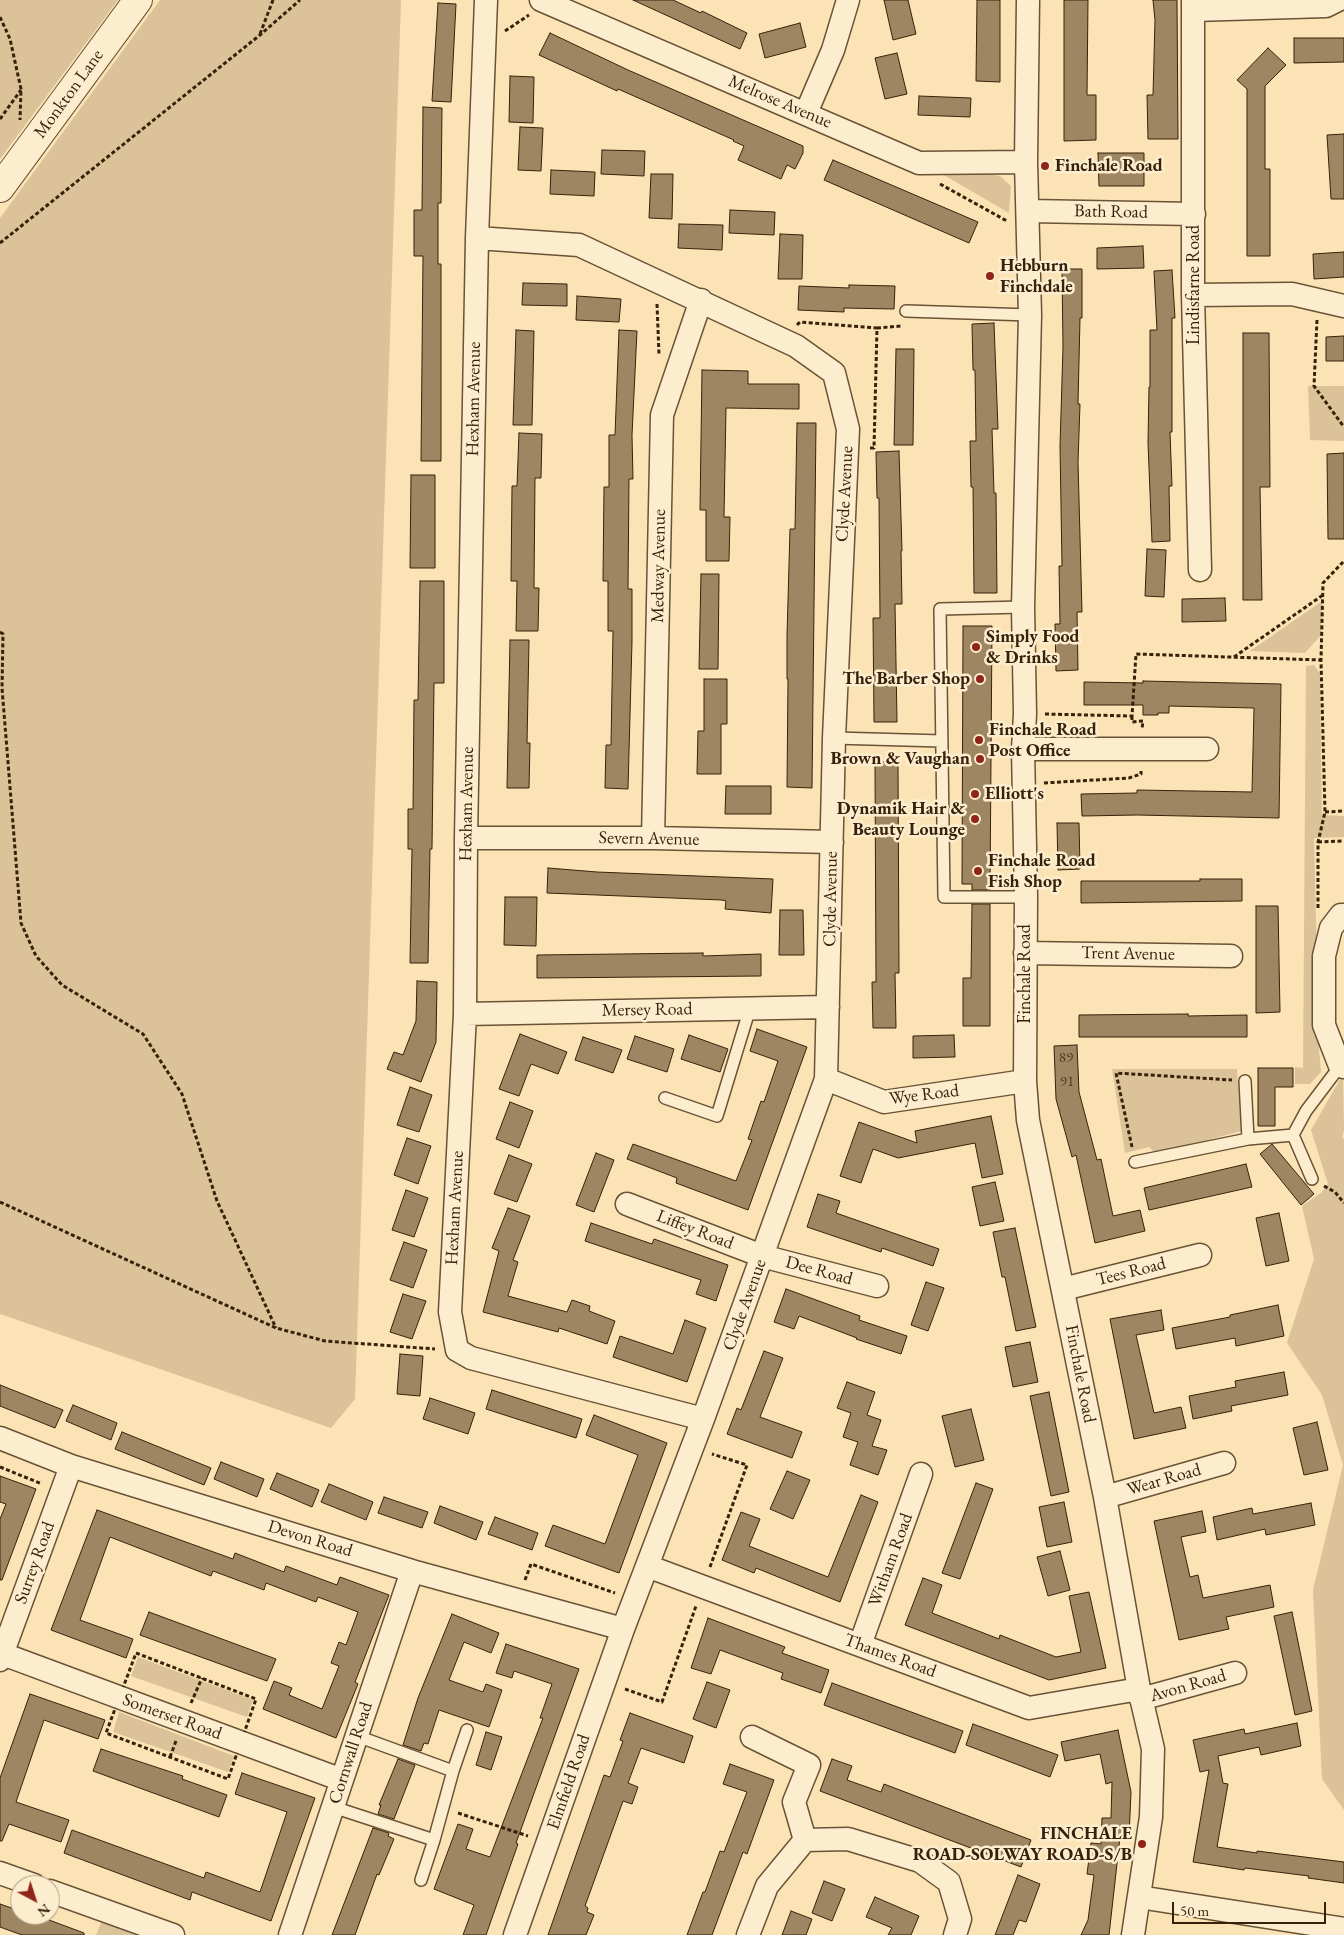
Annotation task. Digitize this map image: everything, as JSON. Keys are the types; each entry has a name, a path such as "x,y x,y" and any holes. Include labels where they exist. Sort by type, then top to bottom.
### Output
{"street":[{"name":"Monkton Lane","path":"0,188 138,0"},
{"name":"Hexham Avenue","path":"457,1350 450,1312 465,1014 466,838 477,238 486,0"},
{"path":"806,113 833,50 848,0"},
{"name":"Finchale Road","path":"1028,0 1026,162 1029,211 1030,315 1023,607 1026,897 1025,1081 1028,1120 1105,1498 1140,1694 1152,1749 1151,1817 1133,1935"},
{"path":"1194,5 1326,6 1338,0"},
{"name":"Melrose Avenue","path":"544,1 919,163 1026,162"},
{"name":"Lindisfarne Road","path":"1194,5 1193,295 1200,570"},
{"name":"Bath Road","path":"1029,211 1194,214"},
{"name":"Clyde Avenue","path":"477,238 579,245 656,282 701,300 796,346 834,374 848,428 834,738 826,1079 703,1419 623,1629"},
{"path":"1193,295 1292,294 1344,306"},
{"name":"Medway Avenue","path":"653,838 662,415 701,300"},
{"path":"1023,749 1207,749"},
{"name":"Severn Avenue","path":"466,838 653,838 832,842"},
{"path":"1337,922 1324,956 1324,1025 1342,1067"},
{"name":"Trent Avenue","path":"1025,953 1231,956"},
{"name":"Mersey Road","path":"465,1014 828,1007"},
{"name":"Wye Road","path":"826,1079 884,1102 1025,1081"},
{"name":"Liffey Road","path":"627,1204 762,1256"},
{"name":"Tees Road","path":"1063,1289 1200,1255"},
{"name":"Dee Road","path":"762,1256 876,1286"},
{"path":"457,1350 471,1358 703,1419"},
{"name":"Devon Road","path":"0,1438 71,1466 412,1571 623,1629"},
{"name":"Wear Road","path":"1105,1498 1224,1463"},
{"name":"Surrey Road","path":"1,1656 71,1466"},
{"name":"Witham Road","path":"860,1645 921,1474"},
{"name":"Thames Road","path":"647,1566 1029,1708 1140,1694"},
{"name":"Cornwall Road","path":"290,1935 412,1571"},
{"name":"Elmfield Road","path":"515,1935 623,1629"},
{"name":"Somerset Road","path":"1,1656 342,1780"},
{"name":"Avon Road","path":"1140,1694 1235,1673"},
{"path":"752,1737 809,1765 794,1802 806,1840"},
{"path":"748,1935 767,1886 806,1840 848,1839 920,1860 949,1882 960,1919 954,1935"},
{"path":"60,1895 173,1935"},
{"path":"1139,1897 1344,1929"}],"lane":[{"path":"906,311 1030,315"},
{"path":"1023,607 940,610 944,897 1026,897"},
{"path":"834,738 942,741"},
{"path":"665,1098 717,1116 750,1008"},
{"path":"1293,1135 1306,1111 1342,1067"},
{"path":"1245,1081 1248,1139"},
{"path":"1136,1162 1248,1139 1293,1135"},
{"path":"1293,1135 1312,1179"},
{"path":"421,1880 453,1770 467,1730"},
{"path":"357,1736 453,1770"},
{"path":"333,1807 434,1840"}],"path":[{"path":"260,35 274,0"},
{"path":"0,243 260,35 300,0"},
{"path":"484,46 544,1"},
{"path":"0,17 10,39 21,90 20,137 30,147"},
{"path":"0,119 21,90"},
{"path":"919,163 920,173 1009,222 1029,238"},
{"path":"656,282 659,358"},
{"path":"1318,300 1314,386 1344,427"},
{"path":"1337,922 1318,909 1318,842 1325,812 1321,660 1323,583 1344,561"},
{"path":"1234,657 1324,595"},
{"path":"0,632 3,634 2,688 21,923 36,956 62,984 143,1034 182,1094 216,1201 276,1328"},
{"path":"1025,714 1132,716 1136,654 1321,660"},
{"path":"1325,812 1344,812"},
{"path":"1318,842 1344,841"},
{"path":"1136,1162 1116,1073 1245,1081"},
{"path":"1312,1179 1335,1192 1344,1203"},
{"path":"0,1202 276,1328 324,1341 457,1350"},
{"path":"0,1468 62,1491"},
{"path":"518,1600 530,1564 634,1600"},
{"path":"443,1808 548,1843"}],"shaded area":[{"path":"0,0 118,0 0,159"},
{"path":"160,0 401,0 355,1399 331,1428 0,1314 0,218"},
{"path":"937,171 985,173 1000,176 1011,186 1009,213"},
{"path":"1308,386 1344,386 1344,441 1310,440"},
{"path":"1322,601 1321,635 1305,653 1250,651"},
{"path":"1314,665 1320,674 1322,815 1344,816 1344,837 1314,838 1321,1072 1310,1084 1295,1084 1295,1067 1303,1068 1306,666"},
{"path":"1112,1069 1237,1069 1241,1131 1156,1154 1149,1147 1125,1153"},
{"path":"1343,1074 1344,1810 1322,1779 1313,1590 1343,1465 1322,1395 1287,1343 1314,1259 1302,1206 1321,1193 1328,1184 1311,1130"},
{"path":"138,1657 253,1700 247,1717 131,1676"},
{"path":"119,1712 234,1756 228,1772 113,1732"},
{"path":"104,1916 155,1935 96,1935"}],"building":[{"path":"633,0 673,0 701,13 702,11 747,33 740,49"},
{"path":"884,0 908,0 916,34 893,40"},
{"path":"977,0 1000,0 1000,82 976,81"},
{"path":"1064,0 1088,0 1087,95 1096,95 1096,140 1064,141"},
{"path":"1153,0 1177,0 1178,139 1148,139 1147,95 1153,95 1155,20"},
{"path":"438,3 456,4 451,102 432,101"},
{"path":"800,23 806,47 765,58 759,34"},
{"path":"550,33 628,70 803,146 803,153 795,169 787,165 781,179 738,160 744,146 734,140 618,89 617,91 539,55"},
{"path":"1294,38 1344,38 1344,62 1294,63"},
{"path":"1268,48 1286,65 1265,86 1265,169 1270,169 1270,256 1247,256 1247,89 1237,80"},
{"path":"897,53 907,94 885,99 875,58"},
{"path":"510,76 534,77 533,123 509,122"},
{"path":"919,96 971,98 970,117 918,115"},
{"path":"423,107 442,108 441,203 438,203 438,264 441,264 441,461 421,461 423,256 414,256 414,210 422,210"},
{"path":"520,127 543,128 541,171 518,170"},
{"path":"1344,134 1344,199 1331,199 1327,135"},
{"path":"602,150 645,151 644,176 601,174"},
{"path":"1098,153 1144,153 1144,186 1099,186"},
{"path":"833,160 978,222 969,243 824,180"},
{"path":"551,170 595,172 594,196 550,194"},
{"path":"651,174 673,174 672,219 649,218"},
{"path":"730,210 775,212 774,235 729,233"},
{"path":"679,224 723,225 722,250 678,248"},
{"path":"780,234 803,235 802,279 778,279"},
{"path":"1143,246 1144,268 1097,269 1097,248"},
{"path":"1344,252 1344,277 1314,279 1313,254"},
{"path":"1062,269 1082,269 1078,462 1082,612 1077,612 1078,670 1056,671 1055,624 1060,624 1059,566 1062,566 1060,446 1063,347"},
{"path":"1172,270 1175,318 1172,318 1172,432 1170,432 1172,486 1169,486 1170,541 1152,542 1148,443 1150,330 1157,330 1154,271"},
{"path":"523,283 567,284 567,306 522,305"},
{"path":"849,285 895,286 894,309 844,308 844,312 798,310 799,286 849,288"},
{"path":"577,296 621,299 619,322 576,320"},
{"path":"994,323 998,429 992,429 994,493 996,493 997,593 974,593 973,487 971,487 970,441 976,441 972,324"},
{"path":"516,330 534,331 532,425 513,425"},
{"path":"619,330 637,331 632,435 633,479 629,479 628,589 632,589 632,641 628,789 605,788 606,745 611,745 613,631 608,631 608,581 603,581 604,487 609,487 609,435 615,435"},
{"path":"1243,333 1269,333 1270,487 1260,487 1262,600 1243,600"},
{"path":"1344,336 1344,361 1326,361 1326,337"},
{"path":"896,349 914,349 913,445 894,445"},
{"path":"702,370 748,371 748,384 799,384 799,409 726,408 724,517 730,517 729,561 706,561 706,510 700,510"},
{"path":"797,423 816,423 812,788 787,787 787,636 790,529 795,529"},
{"path":"519,433 542,434 541,478 535,478 534,588 539,588 538,631 516,631 517,581 511,581 512,486 517,486"},
{"path":"899,451 902,604 895,604 897,722 874,722 873,618 880,618 879,498 877,498 876,452"},
{"path":"1344,453 1344,539 1328,539 1327,454"},
{"path":"411,475 435,475 435,568 410,568"},
{"path":"1147,549 1166,550 1164,597 1145,596"},
{"path":"701,574 719,574 718,669 699,669"},
{"path":"420,581 444,581 444,683 434,683 432,849 430,849 428,963 410,963 412,849 408,849 408,809 413,809 414,700 418,700"},
{"path":"1225,598 1226,621 1182,622 1182,599"},
{"path":"963,626 992,626 990,890 972,890 972,884 962,884"},
{"path":"510,640 529,640 527,743 530,743 529,788 507,788"},
{"path":"704,679 727,679 727,724 721,724 721,774 697,774 698,731 704,731"},
{"path":"1143,681 1281,684 1279,818 1137,815 1082,816 1081,794 1137,793 1137,790 1252,792 1254,708 1169,706 1169,713 1143,715 1143,705 1084,705 1084,682 1143,683"},
{"path":"875,762 898,762 899,973 895,973 896,1028 873,1028 872,982 876,982"},
{"path":"726,786 771,786 771,814 725,814"},
{"path":"1057,823 1079,823 1080,869 1058,870"},
{"path":"548,868 597,872 773,879 771,913 725,909 726,901 722,900 547,893"},
{"path":"1200,879 1242,879 1242,901 1081,903 1081,881 1200,881"},
{"path":"505,897 537,897 536,946 504,945"},
{"path":"972,904 990,904 990,1026 963,1026 963,978 971,978"},
{"path":"1256,906 1278,906 1280,1012 1256,1013"},
{"path":"780,910 803,910 804,955 779,955"},
{"path":"703,953 703,956 761,954 761,976 537,978 537,955"},
{"path":"417,981 437,982 436,1042 421,1082 387,1069 394,1052 403,1055 416,1021"},
{"path":"1188,1014 1188,1016 1247,1015 1247,1037 1079,1037 1079,1015"},
{"path":"757,1029 807,1047 748,1210 676,1183 677,1178 627,1159 633,1144 736,1181 752,1140 748,1139 761,1101 764,1102 778,1061 750,1051"},
{"path":"520,1034 567,1052 558,1074 531,1064 519,1096 499,1089"},
{"path":"689,1035 728,1049 720,1072 681,1059"},
{"path":"954,1035 955,1057 913,1058 913,1036"},
{"path":"635,1036 674,1049 667,1072 627,1059"},
{"path":"583,1037 622,1050 613,1073 575,1060"},
{"path":"1077,1045 1079,1092 1097,1160 1101,1159 1113,1216 1140,1210 1145,1231 1095,1243 1076,1155 1072,1157 1056,1099 1054,1046"},
{"path":"1258,1068 1293,1068 1293,1087 1275,1087 1275,1126 1258,1126"},
{"path":"410,1087 432,1095 419,1132 397,1125"},
{"path":"510,1102 533,1111 519,1148 496,1139"},
{"path":"991,1116 1003,1174 982,1178 975,1143 898,1158 873,1149 861,1183 840,1176 859,1122 917,1143 915,1131"},
{"path":"407,1138 431,1146 418,1184 394,1175"},
{"path":"1272,1144 1314,1194 1301,1205 1260,1154"},
{"path":"596,1153 614,1160 594,1212 576,1205"},
{"path":"509,1155 532,1164 517,1202 494,1194"},
{"path":"1246,1164 1252,1187 1149,1210 1144,1188"},
{"path":"995,1182 1004,1221 980,1226 972,1187"},
{"path":"406,1190 428,1198 414,1237 392,1230"},
{"path":"818,1194 840,1201 836,1213 939,1249 933,1266 882,1248 881,1252 807,1227"},
{"path":"508,1208 530,1216 513,1260 518,1262 508,1296 567,1312 572,1300 590,1306 589,1311 615,1321 607,1344 559,1328 558,1332 483,1312 499,1251 492,1248"},
{"path":"1279,1213 1289,1261 1266,1266 1256,1218"},
{"path":"591,1223 652,1244 654,1239 728,1265 716,1301 696,1294 701,1280 585,1241"},
{"path":"1015,1228 1036,1327 1016,1331 1005,1277 1002,1277 993,1232"},
{"path":"404,1242 427,1250 413,1288 390,1280"},
{"path":"926,1282 944,1288 928,1331 911,1325"},
{"path":"786,1289 860,1316 859,1320 907,1336 901,1354 856,1339 799,1316 794,1329 774,1322"},
{"path":"403,1294 426,1301 412,1339 390,1332"},
{"path":"1278,1305 1284,1336 1236,1346 1235,1338 1176,1349 1172,1328 1230,1317 1230,1315"},
{"path":"1161,1310 1164,1330 1136,1335 1154,1413 1181,1407 1186,1428 1134,1439 1110,1319"},
{"path":"685,1320 706,1328 687,1382 613,1357 620,1336 673,1354"},
{"path":"1030,1342 1038,1382 1013,1387 1005,1347"},
{"path":"764,1351 783,1358 760,1417 802,1432 792,1458 727,1434 737,1408 741,1410"},
{"path":"400,1354 423,1356 420,1396 397,1394"},
{"path":"1284,1372 1288,1395 1231,1406 1232,1411 1193,1419 1189,1396 1236,1387 1235,1381"},
{"path":"847,1382 875,1392 867,1415 881,1420 872,1446 887,1450 878,1475 850,1465 858,1442 843,1437 851,1413 837,1408"},
{"path":"0,1385 63,1410 55,1428 0,1406"},
{"path":"492,1390 582,1419 576,1438 486,1409"},
{"path":"1049,1392 1069,1492 1051,1496 1030,1396"},
{"path":"430,1398 475,1413 468,1434 423,1419"},
{"path":"73,1405 117,1423 111,1440 66,1421"},
{"path":"971,1409 984,1460 955,1467 942,1416"},
{"path":"594,1415 667,1443 619,1573 545,1546 553,1525 605,1544 638,1455 586,1435"},
{"path":"1317,1422 1328,1470 1304,1475 1293,1428"},
{"path":"122,1432 211,1468 204,1485 115,1449"},
{"path":"221,1462 264,1479 257,1497 214,1479"},
{"path":"787,1471 810,1480 793,1519 770,1509"},
{"path":"277,1473 319,1490 312,1507 270,1489"},
{"path":"0,1476 36,1489 2,1580 0,1580 0,1519 6,1504 0,1502"},
{"path":"976,1483 993,1489 960,1579 942,1573"},
{"path":"329,1484 373,1502 366,1520 321,1502"},
{"path":"861,1495 878,1502 840,1602 756,1568 754,1573 722,1560 741,1512 760,1519 749,1546 828,1577"},
{"path":"384,1497 428,1512 422,1528 378,1513"},
{"path":"1064,1502 1072,1542 1047,1547 1039,1507"},
{"path":"1311,1503 1315,1525 1266,1535 1265,1529 1217,1540 1213,1517 1252,1508 1253,1514"},
{"path":"440,1506 483,1522 476,1540 434,1523"},
{"path":"97,1510 233,1559 235,1553 284,1572 286,1566 337,1585 340,1577 389,1595 355,1682 358,1684 336,1738 263,1709 274,1681 292,1688 289,1695 322,1709 339,1666 331,1663 339,1642 346,1645 358,1612 318,1597 316,1602 266,1583 264,1590 213,1571 211,1576 110,1537 80,1620 133,1639 126,1658 51,1630"},
{"path":"1202,1511 1206,1532 1181,1537 1190,1577 1198,1575 1203,1598 1270,1585 1274,1607 1226,1617 1229,1629 1179,1640 1154,1521"},
{"path":"495,1517 538,1533 532,1550 488,1534"},
{"path":"1060,1551 1070,1590 1048,1596 1037,1557"},
{"path":"923,1578 942,1585 932,1613 999,1639 1000,1635 1056,1657 1081,1652 1069,1596 1089,1592 1106,1668 1049,1680 905,1625"},
{"path":"149,1612 276,1659 267,1681 140,1635"},
{"path":"1292,1612 1312,1711 1295,1715 1274,1616"},
{"path":"452,1614 499,1633 491,1653 464,1642 449,1680 483,1692 486,1684 502,1690 489,1727 439,1710 428,1744 424,1743 421,1751 403,1745 418,1698"},
{"path":"708,1618 785,1647 782,1653 829,1670 821,1693 781,1679 783,1673 720,1650 711,1674 691,1668"},
{"path":"506,1644 579,1669 516,1843 518,1844 486,1935 463,1935 474,1905 434,1889 458,1824 473,1829 466,1849 490,1857 543,1718 540,1718 552,1684 514,1671 512,1678 496,1673"},
{"path":"707,1682 730,1690 716,1728 693,1719"},
{"path":"832,1683 963,1731 955,1753 824,1705"},
{"path":"30,1694 105,1720 98,1739 44,1720 16,1802 69,1820 61,1842 9,1824 2,1841 0,1841 0,1778"},
{"path":"630,1713 693,1736 684,1763 641,1748 628,1783 638,1787 632,1804 623,1801 585,1906 588,1908 587,1912 594,1915 586,1935 548,1935 604,1775 610,1777 623,1741 620,1740"},
{"path":"1297,1723 1301,1746 1261,1755 1259,1747 1218,1756 1223,1783 1228,1784 1217,1847 1344,1862 1344,1883 1308,1878 1309,1876 1245,1868 1244,1870 1193,1862 1209,1770 1200,1772 1193,1740 1244,1729 1245,1734"},
{"path":"973,1724 1058,1755 1050,1777 966,1745"},
{"path":"1118,1730 1131,1792 1129,1837 1120,1837 1109,1935 1081,1935 1088,1920 1094,1875 1087,1874 1091,1843 1101,1844 1102,1818 1111,1818 1112,1782 1106,1784 1100,1754 1065,1761 1061,1742"},
{"path":"486,1732 502,1737 491,1770 476,1765"},
{"path":"101,1749 183,1776 182,1779 227,1795 219,1817 93,1771"},
{"path":"398,1759 415,1765 394,1819 378,1814 381,1805 379,1805"},
{"path":"832,1759 852,1766 847,1780 881,1792 884,1784 1031,1840 1021,1867 820,1791"},
{"path":"730,1764 774,1780 747,1854 743,1852 712,1935 687,1935 720,1851 724,1852 747,1792 723,1784"},
{"path":"242,1773 315,1798 271,1921 192,1892 190,1900 64,1853 72,1830 204,1878 206,1872 260,1892 287,1812 235,1794"},
{"path":"373,1828 389,1833 388,1836 394,1839 379,1875 377,1874 355,1935 332,1935"},
{"path":"1018,1875 1040,1884 1026,1922 1019,1920 1013,1935 995,1935"},
{"path":"824,1881 845,1889 832,1921 812,1913"},
{"path":"875,1897 919,1916 911,1935 888,1935 892,1928 866,1917"},
{"path":"0,1904 10,1908 10,1925 60,1924 84,1933 84,1935 22,1935 0,1927"},
{"path":"791,1911 812,1919 806,1935 782,1935"}],"place":[{"name":"Finchale Road","path":"1045,166"},
{"name":"Hebburn Finchdale","path":"990,276"},
{"name":"Simply Food & Drinks","path":"976,647"},
{"name":"The Barber Shop","path":"980,679"},
{"name":"Finchale Road Post Office","path":"979,740"},
{"name":"Brown & Vaughan","path":"980,759"},
{"name":"Elliott's","path":"975,794"},
{"name":"Dynamik Hair & Beauty Lounge","path":"975,819"},
{"name":"Finchale Road Fish Shop","path":"978,871"},
{"name":"FINCHALE ROAD-SOLWAY ROAD-S/B","path":"1142,1844"}]}
